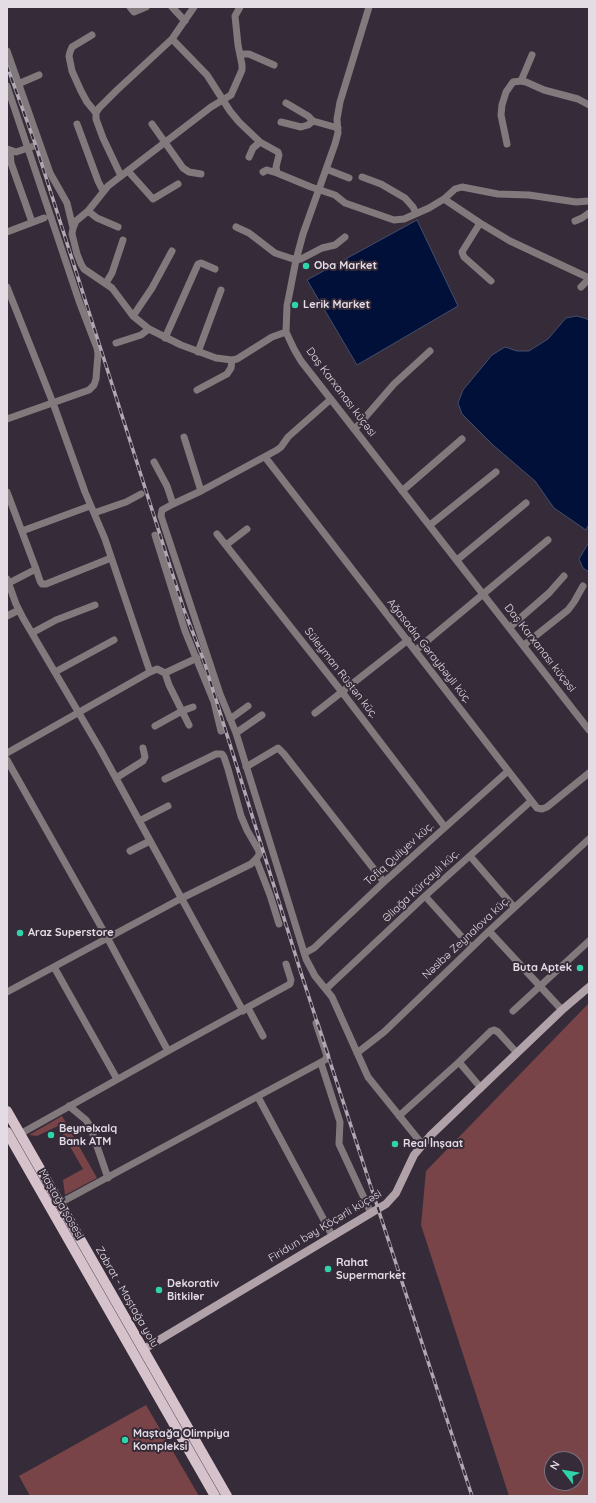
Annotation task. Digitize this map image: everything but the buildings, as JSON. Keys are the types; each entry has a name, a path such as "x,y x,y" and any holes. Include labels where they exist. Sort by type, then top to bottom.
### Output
{"main road":[{"name":"Zabrat - Maştağa yolu","path":"7,1111 227,1496"},
{"name":"Maştağa şosesi","path":"7,1132 215,1496"},
{"path":"134,1354 144,1349"}],"street":[{"path":"130,7 134,12 146,7"},
{"path":"172,7 185,21"},
{"path":"121,176 103,138 96,120 96,113 116,91 172,39 194,7"},
{"path":"72,228 80,216 88,211 103,192 121,176 164,142 230,95 240,76 242,65 235,28 235,16 240,7"},
{"name":"Daş Karxanası küçəsi","path":"369,7 340,102 336,119 338,128 337,138 303,234 296,260 286,306 286,332 294,349 302,361 402,491 484,593 589,730"},
{"path":"92,35 72,47 69,56 72,71 81,91 87,102 96,113"},
{"path":"172,39 206,74 238,122 260,142 278,152 279,155 276,173"},
{"path":"7,51 50,173 67,203 76,254 84,269 106,283 133,316 149,329 165,338 216,358 232,360 243,356 272,337 286,332"},
{"path":"240,54 249,54 274,65"},
{"path":"520,81 532,55"},
{"path":"18,84 38,74"},
{"path":"507,144 502,125 502,104 509,86 513,82 520,81 544,90 578,99 589,105"},
{"path":"7,86 79,300 97,348 96,379 94,386 90,390 7,419"},
{"path":"286,103 308,116 313,121 338,128"},
{"path":"281,122 301,127 308,125 313,121"},
{"path":"77,124 103,192"},
{"path":"152,124 183,168 189,172 201,174"},
{"path":"249,158 253,148 260,142"},
{"path":"32,222 11,163 8,150 16,152 40,144"},
{"path":"326,169 349,178"},
{"path":"263,172 267,170 276,173 334,195 344,203 387,218 398,220 429,208 444,199 455,189 462,187 498,194 529,195 576,202 589,202"},
{"path":"128,171 153,199 178,184"},
{"path":"362,177 381,184 404,198 414,207 416,213"},
{"path":"444,199 510,241 589,279 582,287"},
{"path":"88,211 97,218 118,226"},
{"path":"575,221 589,213"},
{"path":"7,232 44,218"},
{"path":"480,223 462,252 464,257 491,281"},
{"path":"236,227 249,233 275,253 296,260 322,248 335,245 345,237"},
{"path":"106,283 115,266 123,240"},
{"path":"133,316 152,288 172,251"},
{"path":"165,338 198,264 201,263 215,269"},
{"path":"7,287 53,403 90,506 111,558 150,672"},
{"path":"198,352 221,290"},
{"path":"116,343 141,335 149,329"},
{"path":"355,429 394,384 430,351"},
{"path":"197,390 227,374 232,360"},
{"path":"331,399 288,437 281,447 201,491 162,510 161,516 220,694 236,733 304,953 311,970 332,997 365,1071 372,1083 422,1144"},
{"path":"184,437 201,491"},
{"path":"402,491 462,439"},
{"name":"Ağasadıq Gəraybəyli küç.","path":"265,457 416,650 531,801"},
{"path":"154,462 173,504"},
{"path":"430,525 496,472"},
{"path":"7,492 10,508 22,531 42,584 46,584 111,558"},
{"path":"94,513 126,502 141,494"},
{"path":"457,560 526,503"},
{"path":"22,531 90,506"},
{"path":"226,545 247,529"},
{"name":"Süleyman Rüstən küç.","path":"217,534 342,692 445,827"},
{"path":"155,535 180,615 214,702 221,731"},
{"path":"416,650 548,540"},
{"path":"36,569 8,582 19,610 116,778 245,1009 263,1036"},
{"path":"510,627 549,593 564,576"},
{"path":"524,645 568,610 583,586"},
{"path":"32,633 56,620 96,605"},
{"path":"7,616 19,610"},
{"path":"55,672 114,640"},
{"path":"315,713 408,640"},
{"path":"165,673 197,658"},
{"path":"7,753 157,669 165,673 169,685 189,725"},
{"path":"230,719 248,706"},
{"path":"155,726 182,711 193,707"},
{"path":"236,733 262,715"},
{"path":"116,778 143,761 145,757 143,748"},
{"path":"246,767 278,748 384,882"},
{"path":"7,992 182,898 251,864 260,855 241,816 228,769 222,754 216,754 166,779"},
{"path":"7,760 108,939 168,1050"},
{"name":"Tofiq Quliyev küç.","path":"304,953 314,948 384,882 508,771"},
{"path":"531,801 537,808 542,809 547,807 589,773"},
{"name":"Əliağa Kürçaylı küç.","path":"326,989 425,896 531,801"},
{"path":"139,821 168,806"},
{"name":"Nəsibə Zeynalova küç.","path":"357,1053 384,1032 489,930 589,839"},
{"path":"130,851 150,841"},
{"path":"470,856 514,907"},
{"path":"256,859 279,924"},
{"path":"425,896 471,947"},
{"path":"489,930 562,1010"},
{"path":"512,1011 589,941"},
{"path":"20,1134 168,1050 290,984 291,980 286,964"},
{"path":"54,967 117,1079"},
{"name":"Firidun bəy Köçərli küçəsi","path":"144,1349 371,1213 392,1198 400,1186 414,1155 422,1144 562,1010 589,987"},
{"path":"60,1203 321,1063 327,1058 327,1056 316,1023"},
{"path":"399,1116 491,1031 494,1030 517,1053"},
{"path":"459,1062 481,1088"},
{"path":"321,1063 340,1122 339,1144 371,1213"},
{"path":"258,1097 332,1235"},
{"path":"69,1106 86,1120 90,1126 108,1178"}],"shaded area":[{"path":"589,1003 589,1496 509,1496 421,1225 426,1171"},
{"path":"62,1116 97,1178 65,1195 63,1180 83,1169 58,1126 37,1136 29,1135"},
{"name":"Maştağa Olimpiya Kompleksi","path":"146,1405 199,1496 30,1496 19,1476"}],"water":[{"path":"417,220 458,306 357,365 307,280"},
{"path":"577,316 589,321 589,524 586,530 554,508 535,481 493,445 462,414 458,403 463,390 492,355 505,347 517,351 529,351 548,339 566,318"},
{"path":"589,542 589,572 583,568 579,559"}],"railway":[{"path":"7,66 36,146 184,610 204,661 302,976 472,1496"}],"place":[{"name":"Oba Market","path":"306,266"},
{"name":"Lerik Market","path":"295,305"},
{"name":"Araz Superstore","path":"20,933"},
{"name":"Buta Aptek","path":"580,968"},
{"name":"Beynəlxalq Bank ATM","path":"51,1135"},
{"name":"Real İnşaat","path":"395,1144"},
{"name":"Rahat Supermarket","path":"328,1269"},
{"name":"Dekorativ Bitkilər","path":"159,1290"},
{"name":"Maştağa Olimpiya Kompleksi","path":"125,1440"}]}
